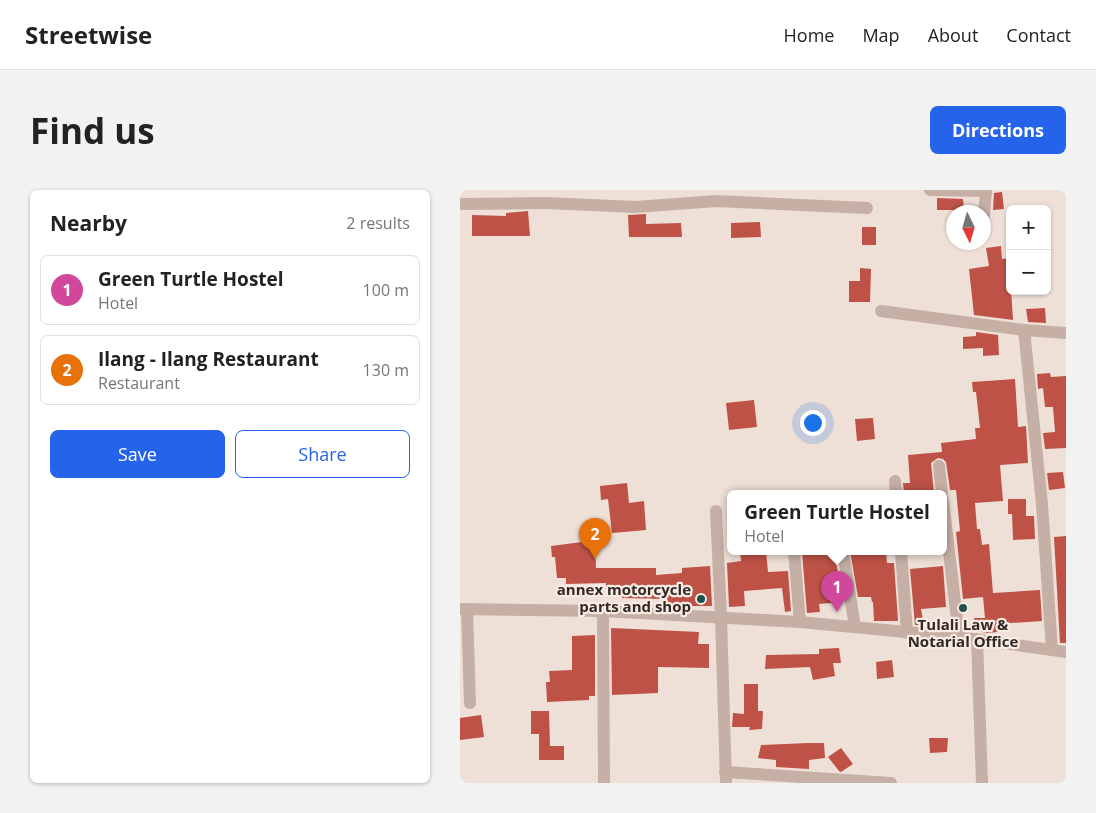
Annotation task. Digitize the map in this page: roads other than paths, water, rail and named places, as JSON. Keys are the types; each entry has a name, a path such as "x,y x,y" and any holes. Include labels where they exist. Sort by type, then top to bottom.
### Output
{"street":[{"path":"930,190 986,190 985,205"},
{"path":"460,204 546,203 636,207 716,200 867,208"},
{"path":"881,311 1024,330 1066,333"},
{"path":"1024,330 1042,504 1052,650"},
{"path":"940,466 942,490"},
{"path":"716,511 726,778 891,783"},
{"path":"947,537 958,637"},
{"path":"794,555 800,622"},
{"path":"843,555 855,627"},
{"path":"901,555 907,633"},
{"path":"470,703 463,609 603,611 721,616 958,637 1066,652"},
{"path":"603,611 604,783"},
{"path":"977,639 982,783"}],"place":[{"name":"Ilang - Ilang Restaurant","path":"595,559"},
{"name":"annex motorcycle parts and shop","path":"701,599"},
{"name":"Tulali Law & Notarial Office","path":"963,608"},
{"name":"Green Turtle Hostel","path":"837,612"}]}
